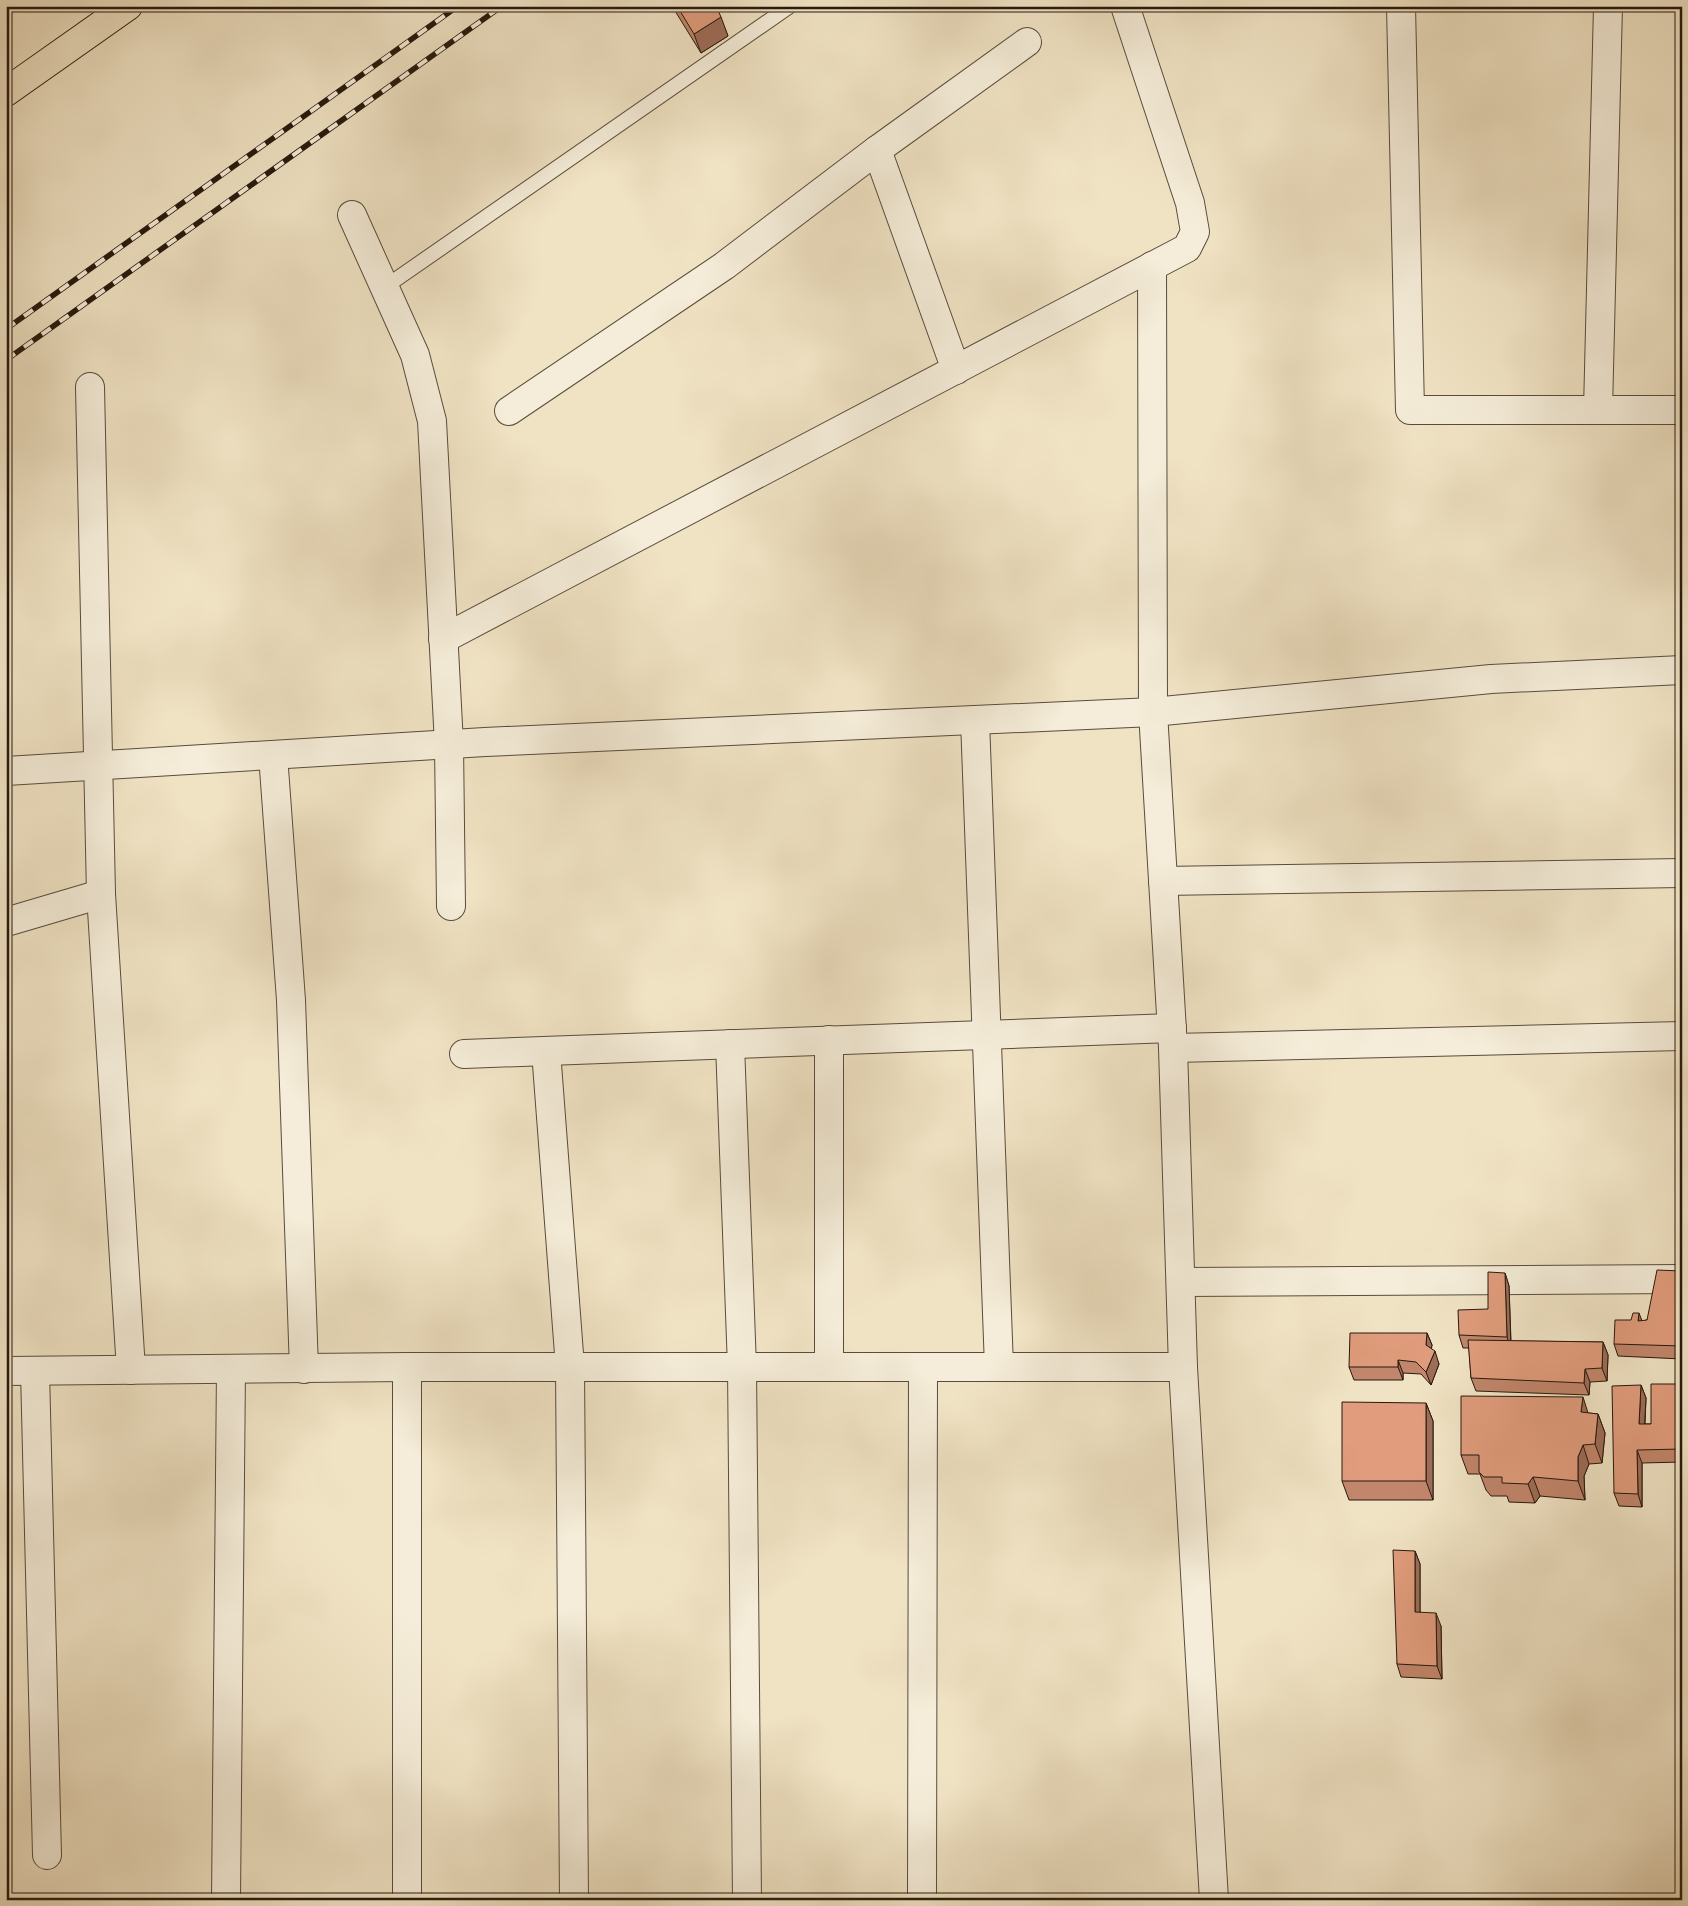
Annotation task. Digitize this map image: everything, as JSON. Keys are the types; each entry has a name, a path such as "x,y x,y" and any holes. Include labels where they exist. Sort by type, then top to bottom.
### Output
{"main road":[{"path":"6,92 128,6"}],"street":[{"path":"443,639 1187,248 1195,232 1190,203 1126,6"},
{"path":"1401,6 1410,410 1682,410"},
{"path":"1598,410 1608,6"},
{"path":"509,411 724,266 877,150 1027,42"},
{"path":"877,150 956,370"},
{"path":"352,215 415,355 432,421 449,744 451,906"},
{"path":"1152,266 1153,712 1173,1038 1183,1368 1214,1900"},
{"path":"90,387 101,894 131,1370"},
{"path":"6,771 449,744 1153,712 1491,679 1682,670"},
{"path":"976,720 999,1368"},
{"path":"273,755 291,1000 304,1369"},
{"path":"1163,881 1682,874"},
{"path":"6,922 101,894"},
{"path":"464,1054 988,1034 1173,1038 1682,1036"},
{"path":"829,1040 829,1368"},
{"path":"730,1044 742,1368 746,1900"},
{"path":"546,1051 570,1368 574,1900"},
{"path":"1181,1282 1682,1279"},
{"path":"407,1368 407,1900"},
{"path":"6,1371 407,1368 1183,1368"},
{"path":"922,1368 922,1900"},
{"path":"226,1900 231,1369"},
{"path":"35,1371 47,1855"}],"lane":[{"path":"385,287 790,6"}],"building":[{"path":"677,6 716,6 721,17 694,34"},
{"path":"1657,1270 1682,1271 1682,1346 1614,1344 1615,1320 1631,1320 1633,1313 1639,1313 1638,1321 1647,1320"},
{"path":"1488,1272 1505,1273 1507,1337 1459,1335 1458,1310 1488,1309"},
{"path":"1350,1333 1427,1333 1426,1345 1435,1351 1426,1372 1416,1362 1398,1360 1398,1367 1349,1367"},
{"path":"1468,1340 1603,1342 1602,1368 1585,1369 1584,1383 1471,1378"},
{"path":"1651,1384 1682,1384 1682,1449 1637,1450 1638,1494 1614,1493 1612,1386 1641,1385 1639,1424 1651,1424"},
{"path":"1461,1396 1583,1397 1581,1412 1598,1414 1595,1444 1583,1445 1578,1457 1578,1481 1533,1477 1528,1484 1502,1483 1502,1477 1484,1477 1479,1472 1479,1455 1461,1455"},
{"path":"1342,1402 1426,1403 1426,1481 1342,1481"},
{"path":"1393,1550 1415,1551 1415,1612 1436,1613 1437,1666 1397,1664"}],"railway":[{"path":"6,329 458,6"},
{"path":"6,360 502,6"}]}
